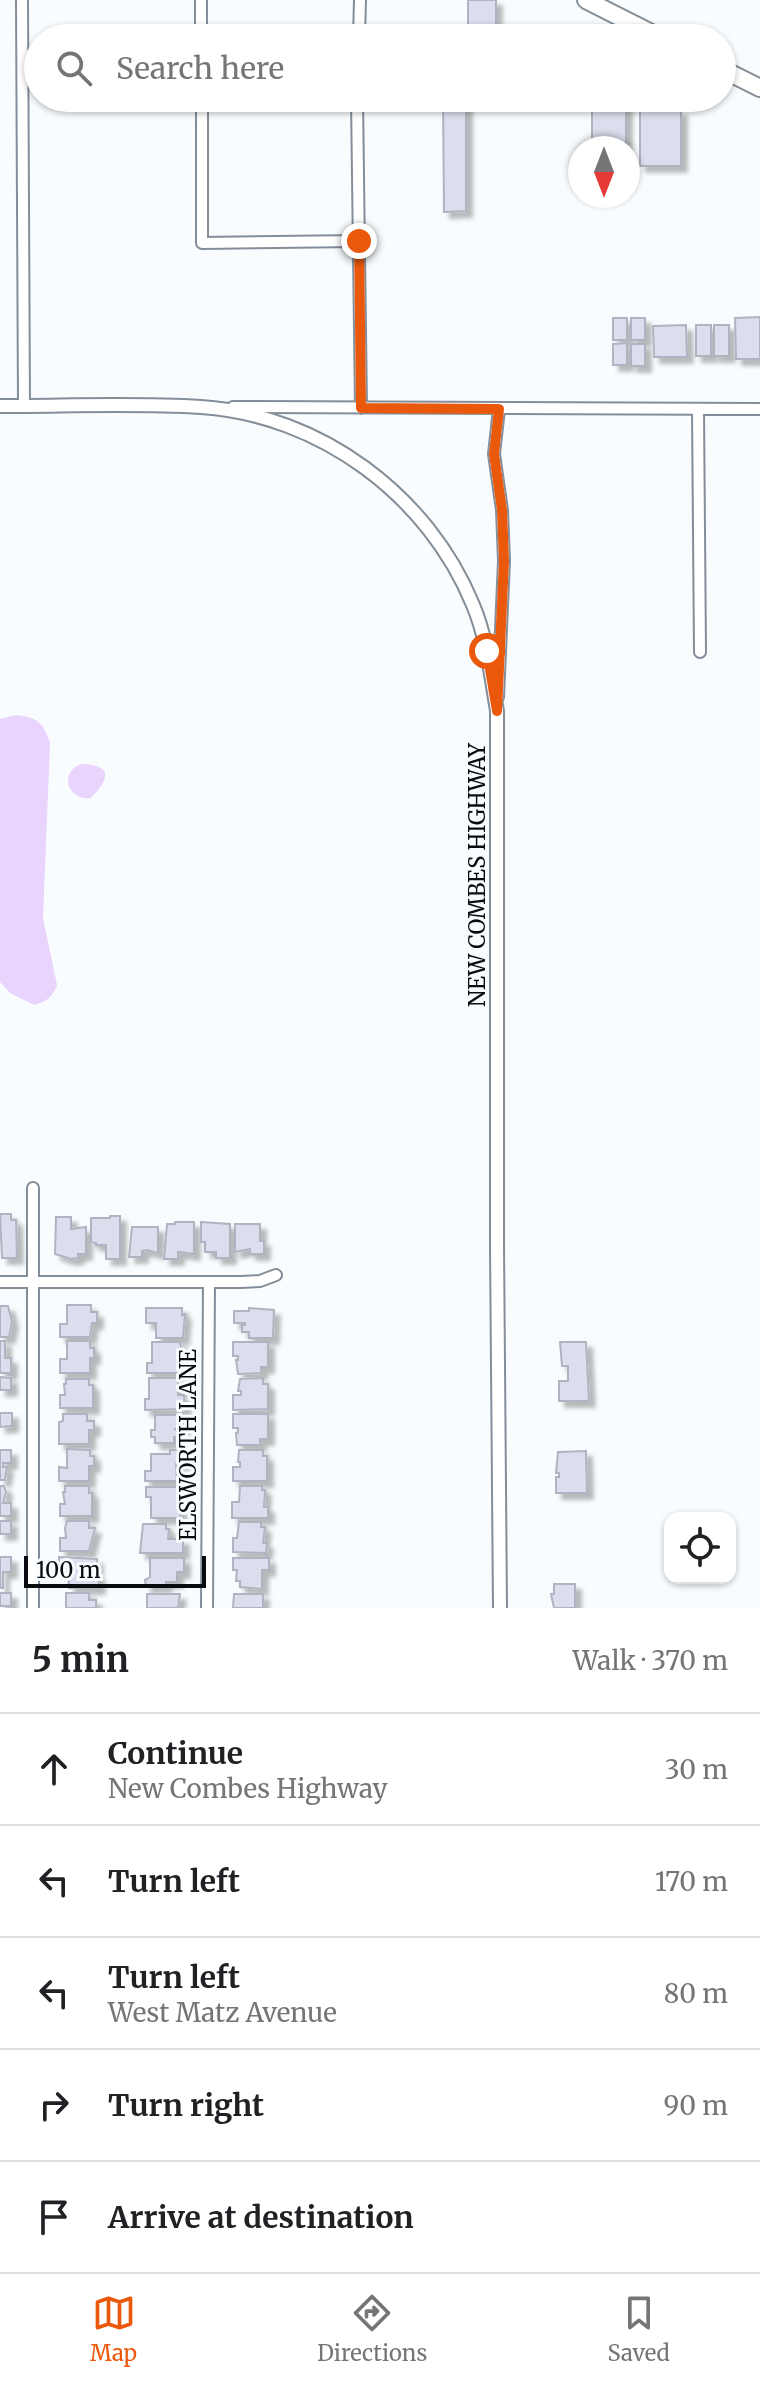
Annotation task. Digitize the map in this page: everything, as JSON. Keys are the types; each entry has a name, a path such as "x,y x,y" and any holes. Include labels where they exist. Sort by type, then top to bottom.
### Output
{"main road":[{"path":"586,0 633,24"},
{"path":"736,76 760,88"}],"street":[{"path":"22,0 24,406"},
{"path":"201,0 201,24"},
{"path":"359,24 360,0"},
{"path":"202,112 202,243 359,241"},
{"path":"357,112 361,408"},
{"name":"NEW COMBES HIGHWAY","path":"0,406 203,407 284,424 351,457 400,495 443,546 473,605 487,651 497,711 500,1608"},
{"path":"203,407 760,409"},
{"path":"497,711 504,561 502,510 494,454 499,409"},
{"path":"698,410 700,652"},
{"path":"33,1188 33,1608"},
{"path":"0,1282 260,1281 276,1275"},
{"name":"ELSWORTH LANE","path":"207,1608 209,1282"}],"shaded area":[{"path":"16,715 39,722 50,743 43,918 57,985 48,998 34,1005 10,993 0,982 0,719"},
{"path":"81,764 98,767 105,774 102,784 91,798 76,795 69,786 70,774"}],"building":[{"path":"468,0 496,0 496,24 468,24"},
{"path":"443,112 466,112 466,211 444,212"},
{"path":"592,112 626,112 626,136 592,136"},
{"path":"640,112 681,112 681,166 640,166"},
{"path":"760,317 760,359 736,359 735,318"},
{"path":"613,318 627,318 627,340 613,340"},
{"path":"631,318 645,318 645,340 631,340"},
{"path":"686,325 687,357 654,357 653,326"},
{"path":"696,325 711,325 711,356 696,356"},
{"path":"714,325 729,325 729,356 714,356"},
{"path":"627,343 627,365 613,365 613,344"},
{"path":"631,344 645,344 645,366 631,366"},
{"path":"0,1214 11,1214 11,1220 16,1220 17,1258 2,1258"},
{"path":"120,1216 120,1259 106,1259 106,1245 91,1242 91,1218"},
{"path":"56,1217 71,1217 71,1229 86,1227 86,1254 78,1254 78,1258 71,1259 55,1254"},
{"path":"194,1222 194,1254 178,1252 178,1259 164,1259 167,1224"},
{"path":"201,1222 230,1224 230,1258 216,1258 216,1252 205,1252 205,1242 201,1242"},
{"path":"235,1224 260,1224 264,1254 250,1254 250,1249 235,1252"},
{"path":"132,1227 158,1227 158,1253 147,1250 142,1251 142,1257 129,1257"},
{"path":"67,1305 91,1305 91,1312 97,1312 97,1323 92,1323 90,1337 60,1337 60,1324 67,1324"},
{"path":"0,1306 8,1306 12,1322 9,1337 0,1337"},
{"path":"146,1308 182,1308 182,1315 185,1314 183,1338 156,1338 156,1323 146,1323"},
{"path":"249,1308 274,1310 273,1338 249,1338 249,1332 242,1332 245,1323 234,1323 234,1311 249,1311"},
{"path":"0,1341 5,1341 5,1358 11,1358 11,1373 0,1373"},
{"path":"67,1341 90,1341 94,1358 90,1358 90,1373 60,1373 60,1359 67,1359"},
{"path":"152,1342 180,1342 182,1354 179,1354 179,1359 184,1359 184,1373 147,1373 147,1363 152,1363"},
{"path":"233,1342 268,1342 268,1367 261,1367 261,1373 238,1374 238,1356 233,1356"},
{"path":"560,1342 586,1342 589,1401 559,1401 559,1381 568,1381 568,1366 562,1366"},
{"path":"0,1377 11,1378 11,1390 0,1390"},
{"path":"149,1378 178,1378 182,1391 178,1391 178,1395 184,1395 185,1409 145,1410 145,1399 149,1399"},
{"path":"263,1378 263,1384 268,1384 268,1409 233,1410 233,1395 241,1395 238,1391 240,1379"},
{"path":"66,1379 89,1379 89,1385 93,1385 93,1408 60,1408 60,1395 65,1395"},
{"path":"0,1413 12,1413 12,1426 0,1427"},
{"path":"63,1414 87,1414 87,1421 94,1421 94,1430 89,1430 89,1444 59,1444 59,1422 63,1421"},
{"path":"233,1414 268,1414 268,1439 260,1439 260,1445 237,1445 238,1428 233,1428"},
{"path":"155,1415 184,1415 184,1429 174,1429 178,1430 178,1437 174,1437 174,1443 155,1443 151,1430 155,1430"},
{"path":"67,1449 90,1450 90,1456 94,1456 94,1466 89,1466 89,1481 59,1481 59,1467 67,1468"},
{"path":"0,1450 11,1450 11,1463 3,1463 3,1467 7,1467 5,1480 0,1480"},
{"path":"170,1450 184,1450 184,1464 176,1464 177,1481 145,1481 145,1471 151,1471 151,1454 170,1454"},
{"path":"239,1450 263,1450 263,1456 267,1456 267,1481 233,1481 233,1467 240,1467"},
{"path":"586,1451 587,1493 556,1493 558,1452"},
{"path":"0,1486 4,1486 6,1492 3,1503 11,1503 11,1516 0,1516"},
{"path":"65,1486 89,1486 92,1516 60,1516 60,1504 65,1504"},
{"path":"240,1486 262,1486 268,1518 232,1518 232,1502 239,1502"},
{"path":"146,1487 184,1487 184,1501 178,1501 181,1505 180,1518 151,1518 151,1497 146,1497"},
{"path":"0,1521 11,1521 11,1534 0,1534"},
{"path":"67,1521 89,1521 89,1528 95,1528 89,1551 60,1551 60,1538 66,1538"},
{"path":"239,1522 261,1522 261,1527 265,1527 263,1543 267,1543 266,1553 233,1552 233,1538 237,1538"},
{"path":"143,1524 166,1524 168,1539 183,1539 183,1553 140,1553"},
{"path":"0,1557 11,1557 11,1572 3,1572 3,1588 0,1588"},
{"path":"59,1557 97,1559 99,1588 69,1588 68,1572 59,1572"},
{"path":"150,1558 184,1558 184,1572 177,1572 177,1582 146,1587 145,1580 150,1577"},
{"path":"233,1558 269,1558 269,1570 262,1570 262,1589 240,1587 240,1581 236,1581 237,1570 233,1570"},
{"path":"554,1584 575,1584 575,1608 554,1608 551,1594 554,1594"},
{"path":"0,1593 11,1593 11,1606 0,1606"},
{"path":"66,1593 89,1593 89,1600 96,1600 96,1608 66,1608"},
{"path":"147,1594 180,1594 178,1608 147,1608"},
{"path":"234,1594 263,1594 263,1608 233,1608"}],"route":[{"path":"359,241 361,408 499,409 494,454 502,510 504,561 497,711 487,651"}]}
